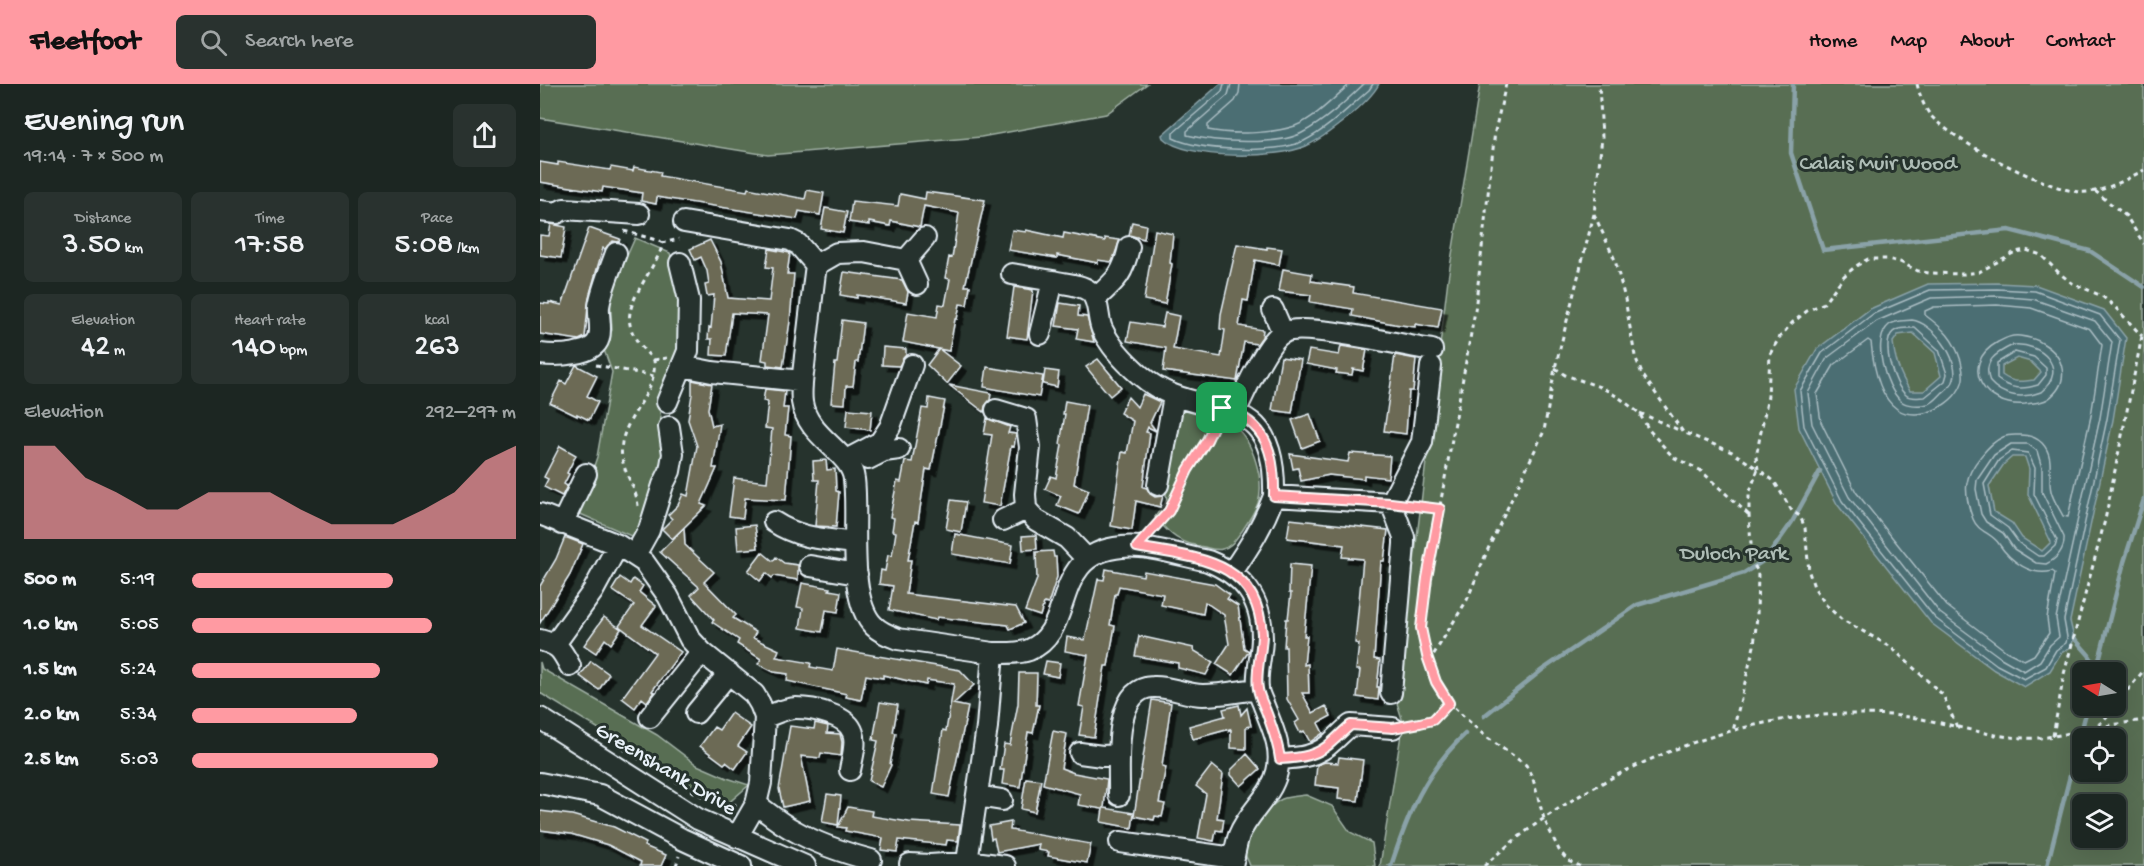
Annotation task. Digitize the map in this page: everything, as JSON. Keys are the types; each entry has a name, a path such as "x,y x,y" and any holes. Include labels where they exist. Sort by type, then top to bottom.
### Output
{"street":[{"path":"549,212 564,209 639,214"},
{"path":"684,230 790,240 798,244 816,265 802,381 802,402 807,417 819,436 848,464 854,477 857,574 863,607 873,626 885,634 898,639 993,653 1014,653 1031,649 1042,641 1055,623 1068,583 1077,568 1087,559 1105,550 1122,547 1137,547 1208,561 1232,572 1247,588 1256,602 1261,619 1262,638 1258,689 1274,732 1280,759 1275,782 1239,835 1233,862 1120,842"},
{"path":"906,260 925,238"},
{"path":"1095,299 1113,283 1124,268 1129,247"},
{"path":"816,265 837,253 864,252 906,260"},
{"path":"545,355 568,354 596,345 600,336 601,298 616,253"},
{"path":"906,260 917,284"},
{"path":"667,402 688,351 689,300 680,263"},
{"path":"1012,274 1053,281 1089,291 1095,299 1102,328 1122,360 1146,381 1174,396 1228,410 1254,425 1266,440 1272,456 1274,496 1260,530 1232,572"},
{"path":"1040,334 1053,281"},
{"path":"1273,310 1283,333"},
{"path":"1228,410 1270,345 1283,333 1299,329 1339,334 1432,358 1422,442 1391,503 1404,537 1404,544 1390,693"},
{"path":"848,464 880,442 890,427 912,365"},
{"path":"682,366 712,372 802,381"},
{"path":"1158,485 1174,396"},
{"path":"996,410 1026,418 1030,447 1025,494 1026,509 1036,520 1067,538 1087,559"},
{"path":"570,666 561,650 548,642 627,550 649,530 663,485 670,471 673,454 669,427"},
{"path":"848,464 884,451 899,449"},
{"path":"562,524 586,474"},
{"path":"1274,496 1391,503"},
{"path":"1003,520 1026,509"},
{"path":"540,514 627,550 644,562 668,596 690,639 702,652 754,694 765,717 762,769 755,806 737,837"},
{"path":"774,522 792,533 805,537 855,543"},
{"path":"810,566 857,574"},
{"path":"650,717 702,652"},
{"path":"967,862 987,727 993,653"},
{"path":"696,713 729,673"},
{"path":"1119,795 1119,748 1125,710 1132,696 1142,689 1153,687 1204,695 1258,689"},
{"path":"765,717 794,708 832,716 844,721 851,727 855,736 850,770"},
{"path":"1280,759 1311,756 1332,743 1351,725 1393,728"},
{"name":"Greenshank Drive","path":"543,727 698,819 806,866"},
{"path":"1080,753 1119,748"},
{"path":"540,783 600,795 682,839 741,866"},
{"path":"976,796 1002,800"},
{"path":"755,806 805,837 841,852 871,860"},
{"path":"910,864 967,862 1005,866"}],"path":[{"path":"1506,84 1495,131 1475,311 1427,578 1421,628 1436,682 1449,703 1485,736 1526,765 1533,779 1544,819 1559,850 1568,861 1580,866"},
{"path":"1429,662 1467,600 1488,549 1544,431 1555,368 1594,214 1602,137 1599,84"},
{"path":"1917,84 1921,99 1932,117 1972,147 1996,160 2066,190 2095,192 2144,170"},
{"path":"2095,192 2126,216 2144,244"},
{"path":"1594,214 1615,260 1625,298 1635,356 1642,374 1683,432"},
{"path":"637,513 638,503 623,468 621,447 627,427 654,376 654,360 640,346 628,316 635,294 660,254 662,243 684,230"},
{"path":"1733,731 1754,646 1757,616 1758,572 1749,556 1751,544 1749,494 1758,469 1756,458 1767,403 1770,354 1779,338 1807,311 1824,303 1844,276 1868,259 1887,259 1929,273 1964,274 1979,272 2015,252 2026,250 2041,255 2072,283 2102,296 2143,336 2105,520 2064,674 2053,736"},
{"path":"596,365 654,376"},
{"path":"1555,368 1564,375 1603,387 1640,413 1732,452 1774,481 1792,511 1800,516 1805,528 1814,587 1826,605 1841,619 1891,647 1943,695 1957,727"},
{"path":"1137,547 1169,511 1188,470 1228,410"},
{"path":"1640,413 1648,430 1673,457 1700,470 1749,515"},
{"path":"1391,503 1440,509"},
{"path":"2097,727 2144,669"},
{"path":"1393,728 1433,720 1449,703"},
{"path":"1484,866 1504,848 1566,804 1638,765 1733,731 1771,722 1843,714 1909,717 2024,738 2053,736 2144,720"},
{"path":"614,743 694,792 724,807 742,803 755,806"}],"green space":[{"path":"540,84 1147,84 1106,114 981,137 768,155 540,118"},
{"name":"Duloch Park","path":"1480,84 2144,84 2144,866 1380,866 1403,722 1397,703 1448,279"},
{"path":"635,238 670,253 679,281 682,349 660,396 660,413 669,461 638,539 578,513 597,457 612,372 603,347 612,330 610,294"},
{"path":"1183,408 1217,417 1235,427 1247,442 1256,462 1260,484 1258,503 1236,539 1222,549 1182,541 1171,534 1155,517 1167,500 1164,483 1176,414"},
{"path":"540,662 542,669 657,735 697,765 749,785 726,805 707,795 540,693"},
{"path":"1306,795 1332,806 1350,832 1372,843 1375,866 1250,866 1245,854 1246,846 1253,830 1264,815 1282,799"}],"water":[{"path":"1220,84 1379,84 1357,110 1335,127 1314,142 1293,150 1255,155 1211,154 1175,145 1163,138 1162,135"},
{"path":"1928,284 2036,285 2104,310 2126,338 2113,420 2070,621 2074,638 2071,647 2061,653 2050,671 2024,687 1994,670 1931,623 1837,504 1799,428 1794,389 1817,349 1870,309","holes":["1913,333 1935,353 1941,376 1924,391 1910,391 1895,355 1893,342 1898,335","2017,358 2031,362 2041,372 2034,380 2017,381 2002,375 2002,366","2012,457 2025,457 2029,469 2028,494 2051,542 2042,551 2022,538 2012,523 1994,512 1989,486 2004,464"]}],"building":[{"path":"540,162 558,165 558,162 610,170 611,167 633,171 634,167 661,172 660,176 747,191 748,188 805,199 807,190 824,193 820,215 799,211 797,219 657,197 656,204 641,201 642,193 603,187 602,192 540,182"},
{"path":"926,192 985,200 965,286 970,286 967,305 960,304 949,351 903,342 908,312 937,317 939,304 945,305 950,279 945,278 949,257 952,258 959,213 924,206 920,227 891,221 890,226 869,222 869,225 849,222 852,201 898,206 900,194 925,199"},
{"path":"825,208 847,212 843,233 821,229"},
{"path":"1132,222 1146,225 1144,239 1129,235"},
{"path":"551,224 566,227 561,258 540,255 540,235 549,236"},
{"path":"589,228 620,239 619,242 613,241 605,249 603,248 589,297 585,337 579,340 540,334 540,303 549,304 549,302 562,305"},
{"path":"1012,230 1026,232 1026,230 1063,238 1064,233 1105,241 1105,238 1120,240 1112,262 1098,260 1098,263 1057,255 1057,258 1008,250"},
{"path":"1155,230 1173,234 1170,263 1172,264 1165,304 1144,300"},
{"path":"710,240 721,262 728,298 769,301 773,268 766,267 769,249 790,253 787,274 794,274 783,367 767,365 767,361 762,360 768,315 732,313 726,356 711,355 712,339 708,339 714,295 707,296 705,285 709,284 707,271 701,257 695,260 690,249"},
{"path":"1237,244 1282,249 1279,265 1255,260 1248,301 1243,300 1239,326 1263,330 1262,337 1257,344 1244,342 1237,381 1163,371 1166,348 1127,341 1131,322 1162,327 1165,313 1179,316 1173,349 1221,357 1225,330 1220,329 1221,314"},
{"path":"1283,269 1312,274 1311,281 1354,287 1353,293 1442,308 1438,328 1415,324 1415,327 1352,316 1353,309 1310,302 1311,295 1279,291"},
{"path":"844,272 902,280 908,292 906,303 857,295 857,298 840,295"},
{"path":"1014,287 1033,290 1027,339 1007,336"},
{"path":"1060,303 1079,306 1078,316 1087,317 1094,342 1076,339 1078,329 1056,326"},
{"path":"842,320 863,323 853,386 846,386 845,404 831,403"},
{"path":"1341,346 1367,350 1363,371 1353,369 1352,375 1306,364 1309,350 1339,355"},
{"path":"883,347 906,349 906,355 899,366 882,365"},
{"path":"939,349 961,366 947,384 927,365"},
{"path":"1395,355 1416,359 1413,391 1409,391 1406,434 1384,431"},
{"path":"1281,357 1301,360 1292,413 1272,410"},
{"path":"1098,359 1121,387 1110,396 1086,367"},
{"path":"576,365 597,376 587,396 598,402 589,420 550,403 561,381 566,384"},
{"path":"987,367 1043,376 1039,397 984,387"},
{"path":"1045,370 1059,372 1057,387 1043,384"},
{"path":"692,380 712,384 708,409 712,426 720,424 713,468 717,468 701,504 706,506 672,539 662,529 672,519 668,515 678,505 683,494 688,496 697,446 688,420"},
{"path":"949,385 991,393 984,412"},
{"path":"765,389 785,391 783,408 788,408 785,435 791,436 786,500 745,498 743,518 729,516 734,478 767,482 772,429 765,428 768,402 763,401"},
{"path":"1143,394 1160,402 1150,423 1156,431 1148,427 1146,432 1150,433 1143,487 1155,497 1163,496 1160,507 1136,501 1132,530 1111,526 1122,452 1127,453 1133,421 1120,413 1128,397 1137,407"},
{"path":"929,398 945,401 931,470 926,469 918,522 915,521 908,560 911,560 906,594 1016,607 1024,623 1010,629 1008,625 937,617 936,620 889,610 893,586 879,584 881,570 885,571 888,555 892,556 896,532 892,531 894,518 890,517 897,481 901,482 905,461 912,462 922,408 928,409"},
{"path":"1065,401 1087,405 1074,484 1089,490 1079,514 1057,505 1061,496 1045,489 1051,476 1056,478 1062,445 1060,444"},
{"path":"848,409 872,411 870,430 846,427"},
{"path":"1310,414 1320,441 1302,448 1292,420"},
{"path":"987,418 1010,427 1008,433 1016,434 1014,447 1011,446 1000,506 981,503 992,435 984,434"},
{"path":"560,446 576,455 567,473 569,474 564,484 567,486 562,496 544,487 548,479 544,477"},
{"path":"1350,453 1390,456 1388,478 1364,475 1364,479 1329,475 1301,481 1298,468 1293,469 1290,454 1348,462"},
{"path":"826,460 827,470 835,469 836,491 839,492 836,527 815,526 819,480 814,480 813,461"},
{"path":"951,500 966,502 961,532 946,529"},
{"path":"1290,519 1388,530 1384,561 1381,561 1374,659 1380,660 1378,700 1357,697 1360,670 1356,670 1359,644 1355,643 1363,559 1342,557 1344,545 1287,538"},
{"path":"755,525 758,548 738,550 736,527"},
{"path":"684,528 685,545 714,572 704,582 736,615 733,618 756,632 753,638 779,650 776,657 811,663 810,667 833,671 837,649 960,670 974,685 953,704 968,707 949,797 933,794 943,730 946,731 954,684 927,680 926,685 883,675 883,678 866,675 861,700 846,697 847,694 787,681 788,674 774,672 758,664 761,659 737,644 739,640 712,622 714,620 691,595 699,587 660,552"},
{"path":"955,534 1013,545 1010,564 952,554"},
{"path":"1036,535 1037,549 1023,550 1022,536"},
{"path":"565,537 583,544 570,575 540,623 540,586 556,559"},
{"path":"1053,551 1056,557 1057,577 1048,604 1044,603 1040,616 1025,611 1037,579 1036,552"},
{"path":"762,552 773,561 776,557 784,563 798,565 798,580 774,576 772,578 766,573 760,581 748,571"},
{"path":"1290,564 1311,566 1304,636 1307,636 1304,665 1308,664 1309,693 1302,693 1313,713 1326,706 1331,716 1318,723 1323,733 1310,742 1304,731 1300,733 1295,723 1299,720 1287,699 1286,647 1284,647 1291,593 1289,593"},
{"path":"1106,569 1143,576 1144,571 1215,584 1230,595 1227,599 1238,606 1244,648 1249,651 1233,675 1216,664 1229,644 1224,615 1205,602 1203,614 1161,605 1163,594 1119,586 1115,594 1110,625 1115,626 1108,666 1105,666 1094,737 1079,735 1084,707 1079,706 1088,655 1065,651 1067,637 1085,640 1098,579 1104,580"},
{"path":"620,577 630,584 633,579 643,586 639,592 656,606 642,625 681,652 652,691 654,692 647,702 642,698 635,708 622,698 655,653 619,626 634,605 612,590"},
{"path":"802,583 841,592 838,612 826,610 822,632 800,628 803,608 797,607"},
{"path":"604,617 621,629 611,644 605,639 596,653 584,645"},
{"path":"1139,636 1194,648 1193,650 1213,662 1206,675 1178,668 1178,663 1135,656"},
{"path":"591,661 609,674 599,690 580,676"},
{"path":"1046,661 1060,663 1058,677 1043,674"},
{"path":"1019,673 1037,673 1036,705 1039,705 1033,733 1028,732 1020,787 1002,784 1004,770 1000,770 1004,744 1010,745 1018,704"},
{"path":"1152,700 1171,703 1162,766 1166,767 1159,803 1165,804 1162,817 1155,816 1154,820 1134,816"},
{"path":"880,702 898,705 893,732 896,733 891,765 881,787 869,781 878,741 873,740"},
{"path":"1239,705 1241,715 1247,708 1251,726 1246,727 1246,749 1231,748 1230,729 1193,739 1189,726 1225,716 1223,709"},
{"path":"731,713 751,727 738,746 747,752 735,769 726,762 724,764 700,746 714,727 719,730"},
{"path":"815,723 828,726 827,733 840,734 841,756 821,753 820,758 801,756 810,801 783,807 779,789 790,726 814,729"},
{"path":"1053,731 1067,734 1061,768 1074,773 1107,779 1104,808 1134,813 1132,828 1101,822 1103,809 1078,805 1080,794 1043,784"},
{"path":"1247,754 1260,769 1241,786 1231,775 1231,770"},
{"path":"1339,757 1363,760 1358,801 1338,799 1339,788 1315,785 1317,765 1325,762 1338,763"},
{"path":"1212,765 1223,774 1217,818 1224,819 1222,831 1216,830 1214,841 1198,838 1206,794 1196,786"},
{"path":"1026,778 1041,780 1035,812 1021,809"},
{"path":"827,794 841,796 838,825 822,822"},
{"path":"848,807 872,811 871,816 909,822 960,825 958,841 947,840 946,845 899,840 897,852 881,850 883,838 845,831 846,828 838,827"},
{"path":"540,811 572,815 614,827 646,843 644,846 666,855 661,866 640,866 641,862 608,845 571,834 540,830"},
{"path":"1011,822 1010,830 1091,844 1087,863 1048,856 1049,852 1038,850 1039,844 997,852 994,838 991,839 989,826"}],"waterway":[{"path":"1793,84 1791,153 1823,250 2009,230 2090,251 2144,287"},
{"path":"1484,716 1542,670 1637,605 1744,573 1766,559 1792,522 1820,471"},
{"path":"2099,662 2124,562 2144,499"},
{"path":"2074,638 2093,662"},
{"path":"2047,866 2085,716"},
{"path":"1391,866 1419,795 1439,763 1465,734"}],"route":[{"path":"1222,408 1245,417 1266,440 1272,456 1275,478 1274,496 1391,503 1440,509 1427,578 1421,628 1436,682 1449,703 1433,720 1393,728 1351,725 1332,743 1311,756 1280,759 1278,744 1258,689 1262,638 1261,619 1256,602 1247,588 1232,572 1219,565 1137,547 1169,511 1192,462 1207,440 1222,408"}],"park label":[{"name":"Calais Muir Wood","path":"1878,161"}]}
